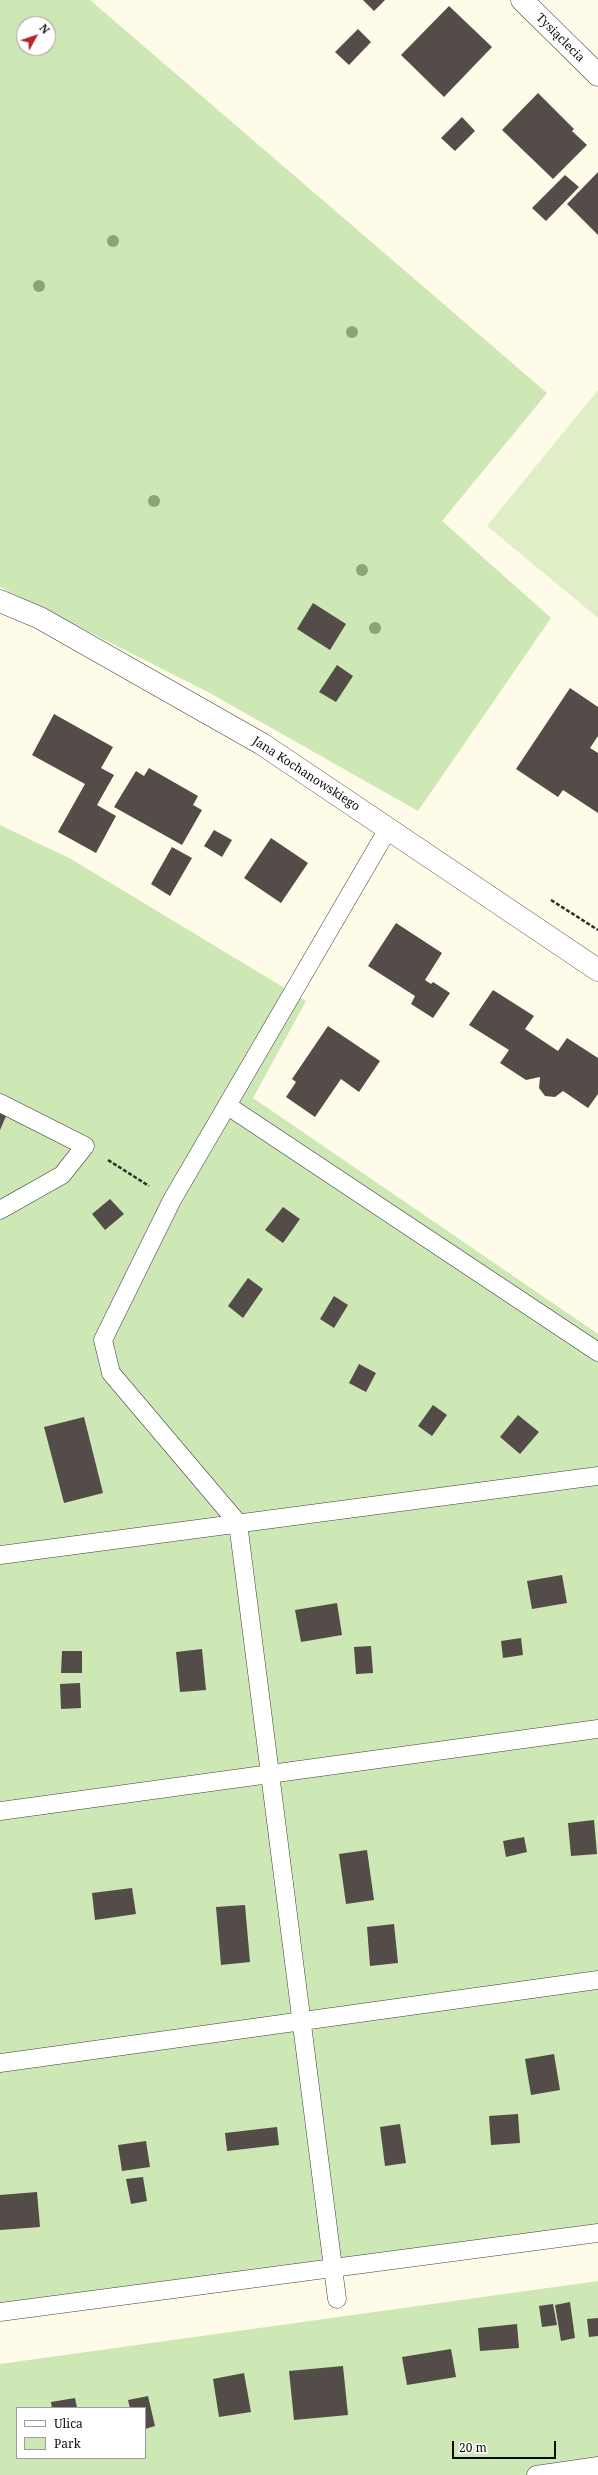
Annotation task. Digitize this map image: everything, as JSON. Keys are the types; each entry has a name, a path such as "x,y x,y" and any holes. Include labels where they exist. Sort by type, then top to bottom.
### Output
{"street":[{"name":"Tysiąclecia","path":"522,0 598,75"},
{"name":"Jana Kochanowskiego","path":"0,601 40,618 262,744 598,970"}],"lane":[{"path":"337,2299 238,1523 111,1373 103,1340 172,1200 388,829"},
{"path":"0,1103 85,1146 62,1175 0,1210"},
{"path":"228,1106 598,1352"},
{"path":"0,1555 598,1476"},
{"path":"0,1811 598,1729"},
{"path":"0,2063 598,1980"},
{"path":"0,2312 598,2233"},
{"path":"536,2475 598,2466"}],"path":[{"path":"85,1146 172,1200"}],"green space":[{"path":"0,0 90,0 547,393 442,521 551,618 418,811 208,692 0,587"},
{"path":"598,390 598,618 487,526"},
{"path":"0,825 71,859 306,1001 253,1098 598,1334 598,2239 0,2316"},
{"path":"598,2281 598,2475 0,2475 0,2364"}],"building":[{"path":"363,0 385,0 374,11"},
{"path":"449,6 492,47 444,97 401,55"},
{"path":"358,29 371,42 349,65 335,52"},
{"path":"538,93 574,129 572,131 587,145 553,179 502,130"},
{"path":"462,117 475,131 455,151 441,138"},
{"path":"598,172 598,235 567,204"},
{"path":"565,175 579,187 546,221 532,208"},
{"path":"313,603 346,624 330,650 297,629"},
{"path":"337,665 353,676 336,702 319,692"},
{"path":"570,688 598,707 598,736 590,748 598,753 598,813 563,790 558,797 516,769"},
{"path":"54,714 113,747 101,768 114,775 97,805 116,816 96,853 58,832 85,784 32,755"},
{"path":"149,768 198,796 193,805 202,810 182,845 114,807 136,771 144,776"},
{"path":"214,830 232,840 222,857 204,846"},
{"path":"271,838 308,863 281,903 244,878"},
{"path":"172,847 192,858 170,896 151,884"},
{"path":"396,923 442,953 425,980 431,984 433,982 450,993 433,1018 411,1004 415,996 368,966"},
{"path":"493,990 534,1016 525,1029 558,1051 567,1038 598,1058 598,1094 588,1108 563,1091 555,1097 545,1096 539,1088 540,1077 526,1080 500,1063 509,1050 469,1025"},
{"path":"328,1026 380,1061 359,1092 341,1079 315,1117 286,1097 296,1082 292,1079"},
{"path":"0,1113 6,1116 0,1130"},
{"path":"110,1199 124,1214 105,1230 92,1214"},
{"path":"283,1207 300,1219 283,1243 265,1230"},
{"path":"248,1278 263,1289 243,1318 228,1306"},
{"path":"334,1296 348,1305 334,1328 320,1319"},
{"path":"359,1364 376,1373 366,1392 349,1383"},
{"path":"433,1405 447,1415 432,1436 418,1426"},
{"path":"518,1415 539,1432 520,1454 500,1437"},
{"path":"84,1417 103,1493 64,1503 44,1427"},
{"path":"562,1575 567,1603 532,1609 527,1581"},
{"path":"337,1603 342,1635 301,1642 295,1610"},
{"path":"521,1638 523,1655 503,1658 501,1641"},
{"path":"371,1646 373,1673 356,1674 354,1647"},
{"path":"202,1649 206,1690 180,1692 176,1652"},
{"path":"62,1651 82,1651 82,1673 61,1673"},
{"path":"80,1683 81,1708 61,1709 60,1684"},
{"path":"594,1820 597,1854 571,1856 568,1823"},
{"path":"524,1837 527,1852 506,1857 503,1841"},
{"path":"367,1850 374,1900 346,1904 339,1854"},
{"path":"132,1888 136,1914 95,1920 92,1893"},
{"path":"245,1905 250,1962 221,1965 216,1907"},
{"path":"394,1924 398,1963 370,1966 367,1927"},
{"path":"554,2054 560,2090 531,2095 525,2059"},
{"path":"518,2114 520,2143 491,2145 489,2116"},
{"path":"400,2124 406,2163 385,2166 380,2127"},
{"path":"277,2127 279,2145 227,2151 225,2133"},
{"path":"146,2141 150,2167 122,2171 118,2145"},
{"path":"143,2177 147,2201 131,2204 126,2179"},
{"path":"37,2192 40,2227 0,2230 0,2195"},
{"path":"570,2302 575,2338 561,2341 555,2305"},
{"path":"553,2304 557,2325 542,2327 539,2306"},
{"path":"598,2318 598,2336 589,2337 587,2319"},
{"path":"517,2324 519,2348 480,2351 478,2328"},
{"path":"451,2349 456,2377 407,2385 402,2357"},
{"path":"343,2366 348,2415 294,2420 289,2371"},
{"path":"244,2373 251,2412 219,2417 213,2379"},
{"path":"148,2396 155,2426 146,2429 146,2407 130,2407 128,2400"},
{"path":"75,2398 77,2407 52,2407 51,2402"}]}
